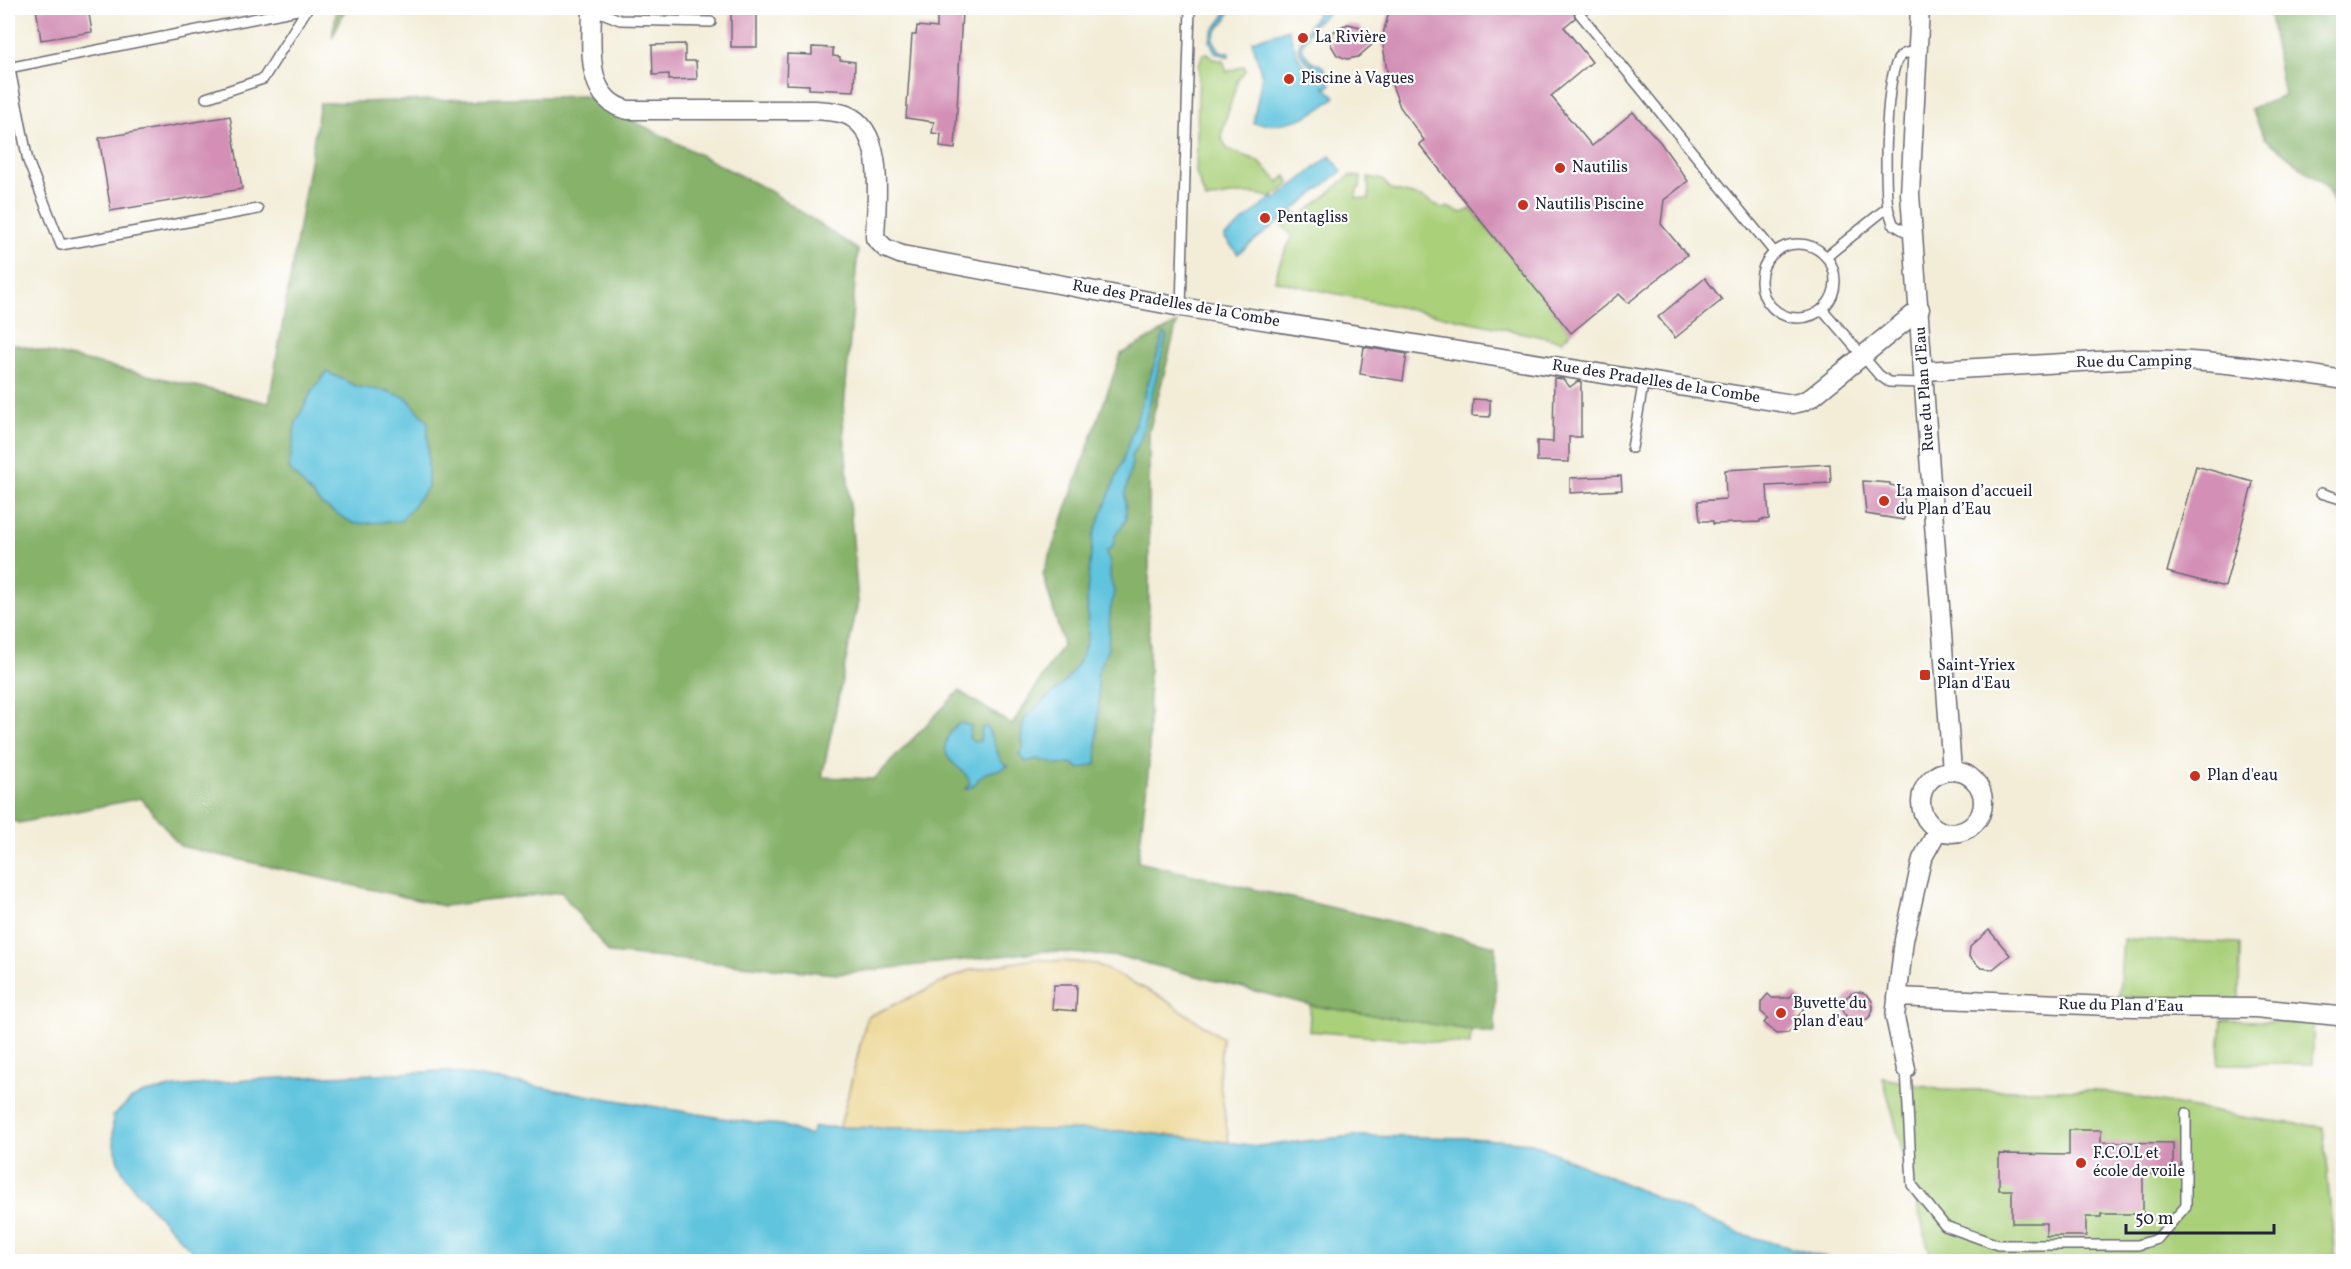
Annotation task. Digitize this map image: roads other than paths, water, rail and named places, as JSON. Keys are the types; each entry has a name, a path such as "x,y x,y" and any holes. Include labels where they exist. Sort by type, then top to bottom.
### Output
{"street":[{"name":"Rue des Pradelles de la Combe","path":"592,8 594,74 602,94 618,108 628,110 815,110 833,111 857,121 868,134 877,166 875,238 885,248 902,255 1181,307 1793,404 1812,397 1920,309"},
{"name":"Rue du Plan d'Eau","path":"1920,8 1910,174 1952,771"},
{"name":"Rue du Camping","path":"1924,377 2162,359 2229,363 2343,380"},
{"path":"1952,771 1975,780 1983,798 1978,819 1971,827 1951,833 1938,830 1925,817 1921,807 1925,787 1932,778 1940,773 1952,771"},
{"path":"1906,1069 1894,1017 1904,940 1922,859 1938,830"},
{"name":"Rue du Plan d'Eau","path":"1897,998 2255,1008 2343,1019"}],"lane":[{"path":"258,209 61,245 28,161 8,65 307,8"},
{"path":"206,98 263,78 307,8"},
{"path":"592,8 620,20 711,22"},
{"path":"1181,307 1190,8"},
{"path":"1580,14 1774,252"},
{"path":"1914,237 1893,224 1888,207 1886,176 1891,76 1899,57 1908,52 1917,52"},
{"path":"1826,257 1888,207"},
{"path":"1809,245 1826,257 1834,269 1835,280 1834,291 1823,310 1801,319 1778,314 1769,306 1760,284 1761,272 1766,261 1774,252 1785,246 1809,245"},
{"path":"1823,310 1879,375 1889,382 1924,377"},
{"path":"1632,448 1644,379"},
{"path":"2321,493 2343,500"},
{"path":"1906,1069 1912,1185 1945,1226 1998,1245 2138,1245 2157,1239 2186,1206 2186,1113"}],"water":[{"path":"1226,8 1230,8 1229,13 1216,31 1213,40 1220,51 1229,53 1229,57 1215,52 1210,41 1213,31 1224,17"},
{"name":"Piscine à Vagues","path":"1309,8 1331,8 1315,23 1302,46 1304,53 1314,64 1319,64 1325,69 1327,79 1331,84 1328,87 1323,85 1335,97 1317,111 1297,120 1276,124 1253,123 1262,76 1252,41 1288,29 1298,57 1308,70 1311,67 1298,49 1318,14"},
{"name":"Pentagliss","path":"1330,156 1342,171 1238,254 1224,237 1273,197 1275,200"},
{"path":"1164,334 1167,335 1140,442 1131,456 1132,462 1125,495 1126,520 1115,536 1113,546 1106,552 1114,592 1110,612 1108,648 1097,675 1099,698 1096,764 1080,769 1072,764 1057,765 1037,759 1026,762 1019,754 1024,748 1021,736 1024,719 1066,681 1081,659 1088,636 1087,591 1093,536 1123,460"},
{"path":"327,372 358,387 387,391 407,398 428,422 428,487 401,521 354,524 322,505 289,469 296,422 312,391"},
{"path":"960,723 971,726 969,738 974,742 980,741 982,727 987,727 1001,761 1008,766 984,774 974,785 965,789 970,783 964,773 947,756 945,745 952,730"},
{"path":"444,1071 740,1121 782,1125 810,1136 814,1127 1129,1131 1259,1146 1354,1136 1470,1138 1532,1143 1738,1233 1838,1261 202,1261 137,1192 122,1171 114,1147 113,1116 130,1100 144,1093 176,1087 258,1079"}],"place":[{"name":"La Rivière","path":"1303,38"},
{"name":"Piscine à Vagues","path":"1289,79"},
{"name":"Nautilis","path":"1560,168"},
{"name":"Nautilis Piscine","path":"1523,205"},
{"name":"Pentagliss","path":"1265,218"},
{"name":"La maison d’accueil du Plan d’Eau","path":"1884,501"},
{"name":"Saint-Yriex Plan d'Eau","path":"1925,675"},
{"name":"Plan d'eau","path":"2195,776"},
{"name":"Buvette du plan d'eau","path":"1781,1013"},
{"name":"F.C.O.L et école de voile","path":"2081,1163"}]}
